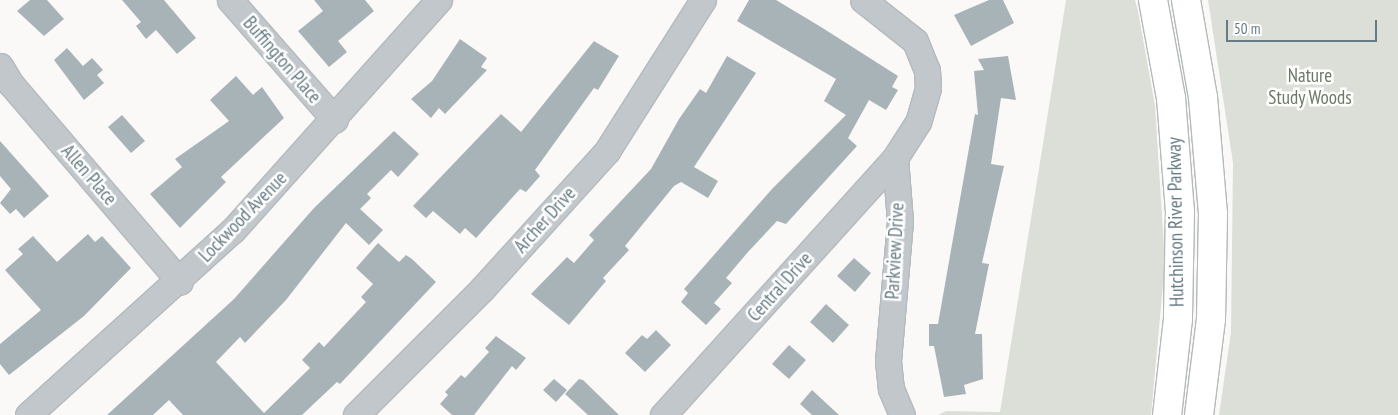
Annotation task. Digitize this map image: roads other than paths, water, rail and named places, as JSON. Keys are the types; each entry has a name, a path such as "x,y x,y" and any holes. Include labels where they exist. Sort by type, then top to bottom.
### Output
{"highway":[{"name":"Hutchinson River Parkway","path":"1153,0 1172,106 1180,212 1178,319 1167,415"},
{"name":"Hutchinson River Parkway","path":"1186,0 1207,127 1213,214 1211,319 1199,415"}],"street":[{"name":"Buffington Place","path":"230,0 335,120"},
{"name":"Lockwood Avenue","path":"28,415 180,282 335,120 439,0"},
{"name":"Archer Drive","path":"356,415 482,289 607,151 703,0"},
{"path":"863,0 915,40 927,70 928,88 918,122 895,158"},
{"name":"Allen Place","path":"0,66 10,84 180,282"},
{"name":"Central Drive","path":"664,415 895,158"},
{"name":"Parkview Drive","path":"895,158 900,221 888,361 891,389 902,415"}],"park label":[{"name":"Nature Study Woods","path":"1310,87"}]}
